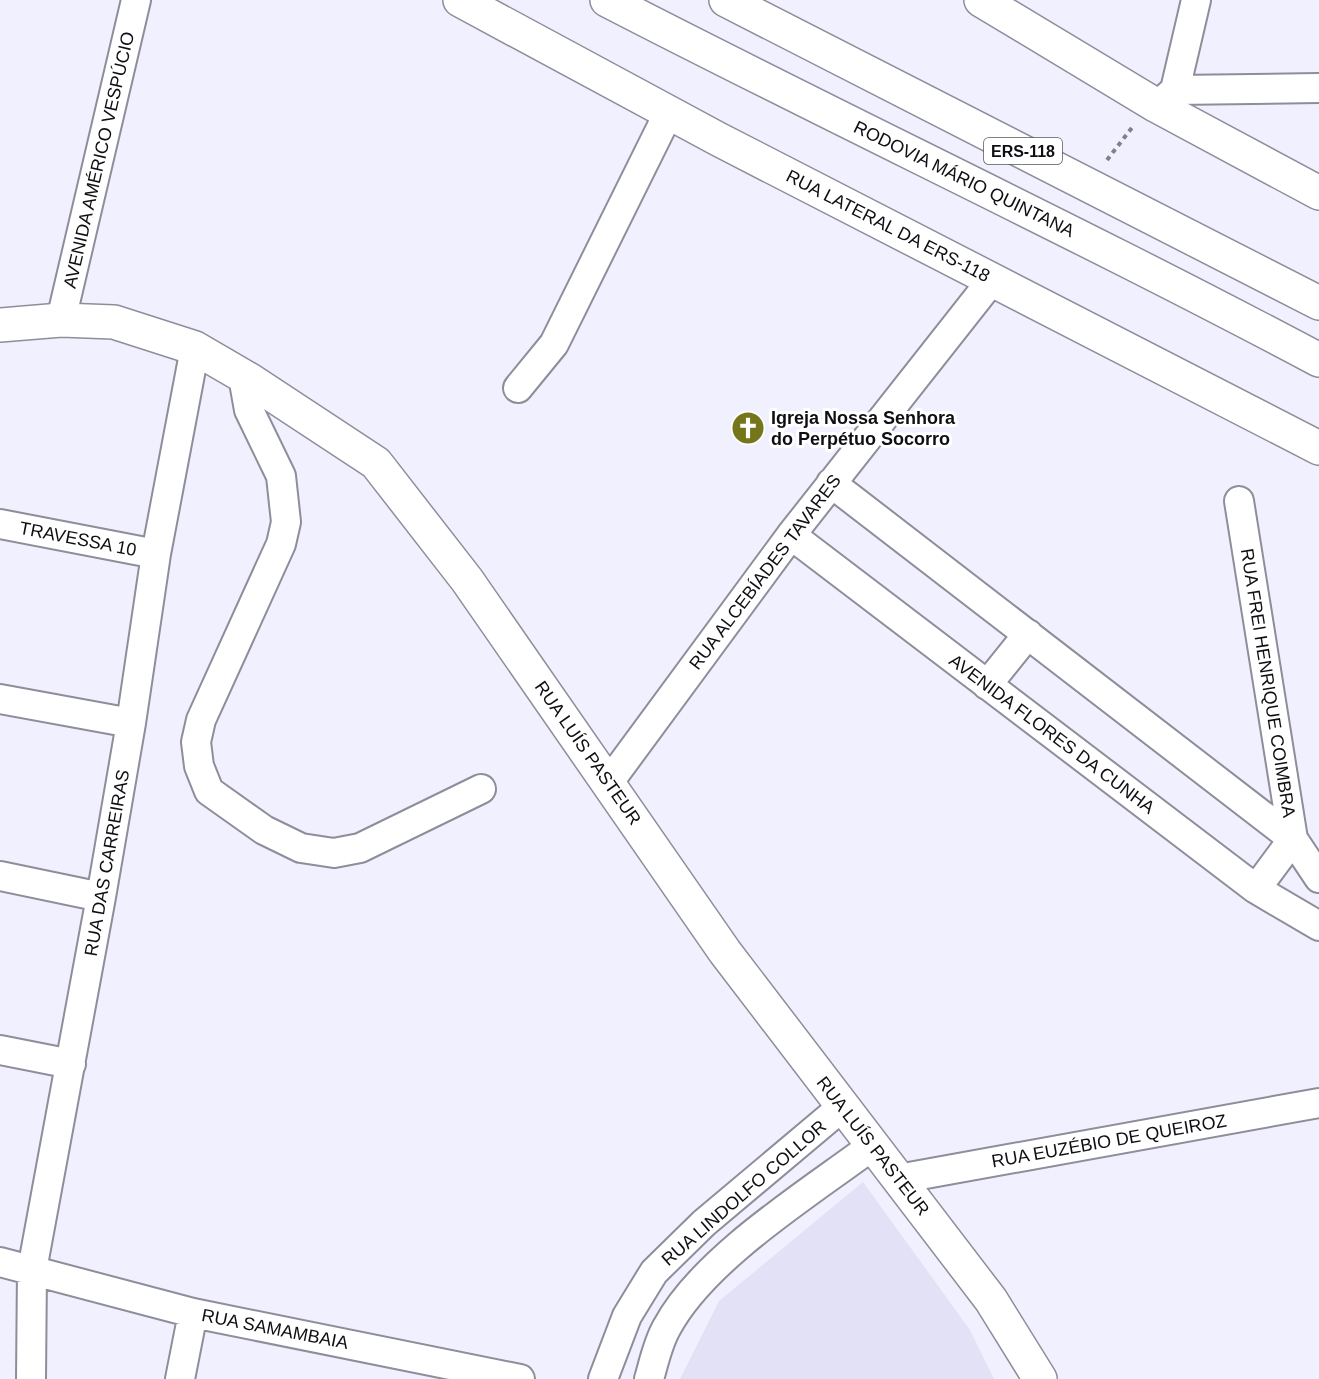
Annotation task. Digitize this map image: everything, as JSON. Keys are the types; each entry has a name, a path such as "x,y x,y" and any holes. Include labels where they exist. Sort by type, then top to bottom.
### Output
{"main road":[{"name":"RUA LATERAL DA ERS-118","path":"460,0 669,112 1319,448"},
{"name":"RODOVIA MÁRIO QUINTANA","path":"607,0 738,68 1172,282 1319,360"},
{"name":"ERS-118","path":"726,0 1319,303"},
{"path":"981,0 1166,98 1319,193"},
{"path":"1172,282 1319,384"},
{"name":"RUA LUÍS PASTEUR","path":"0,325 61,320 114,322 195,348 250,380 376,463 467,580 725,952 991,1300 1040,1379"}],"street":[{"name":"AVENIDA AMÉRICO VESPÚCIO","path":"61,320 136,0"},
{"path":"1196,0 1166,98 1319,88"},
{"path":"518,388 554,344 669,112"},
{"name":"RUA ALCEBÍADES TAVARES","path":"609,782 791,535 992,280"},
{"name":"RUA DAS CARREIRAS","path":"31,1379 32,1270 101,897 131,723 156,554 195,348"},
{"path":"250,380 244,382 249,410 281,476 286,499 286,522 281,544 201,720 196,742 199,766 208,791 264,830 301,848 334,853 360,848 481,789"},
{"path":"831,483 1293,839 1319,878"},
{"name":"RUA FREI HENRIQUE COIMBRA","path":"1239,501 1293,839 1256,889"},
{"name":"TRAVESSA 10","path":"0,524 156,554"},
{"name":"AVENIDA FLORES DA CUNHA","path":"791,535 1256,889 1319,926"},
{"path":"987,685 1028,634"},
{"path":"0,699 131,723"},
{"path":"0,876 101,897"},
{"path":"0,1050 71,1064"},
{"name":"RUA EUZÉBIO DE QUEIROZ","path":"898,1179 1319,1103"},
{"name":"RUA LINDOLFO COLLOR","path":"603,1379 627,1316 654,1272 704,1223 842,1107"},
{"name":"RUA LINDOLFO COLLOR","path":"649,1379 666,1328 687,1296 734,1249 872,1146"},
{"name":"RUA SAMAMBAIA","path":"0,1262 193,1313 520,1379"},
{"path":"180,1379 193,1313"}],"path":[{"path":"1089,184 1140,117 1166,98"}],"shaded area":[{"path":"863,1182 970,1330 994,1379 680,1379 719,1301"}],"place":[{"name":"Igreja Nossa Senhora do Perpétuo Socorro","path":"748,428"}]}
